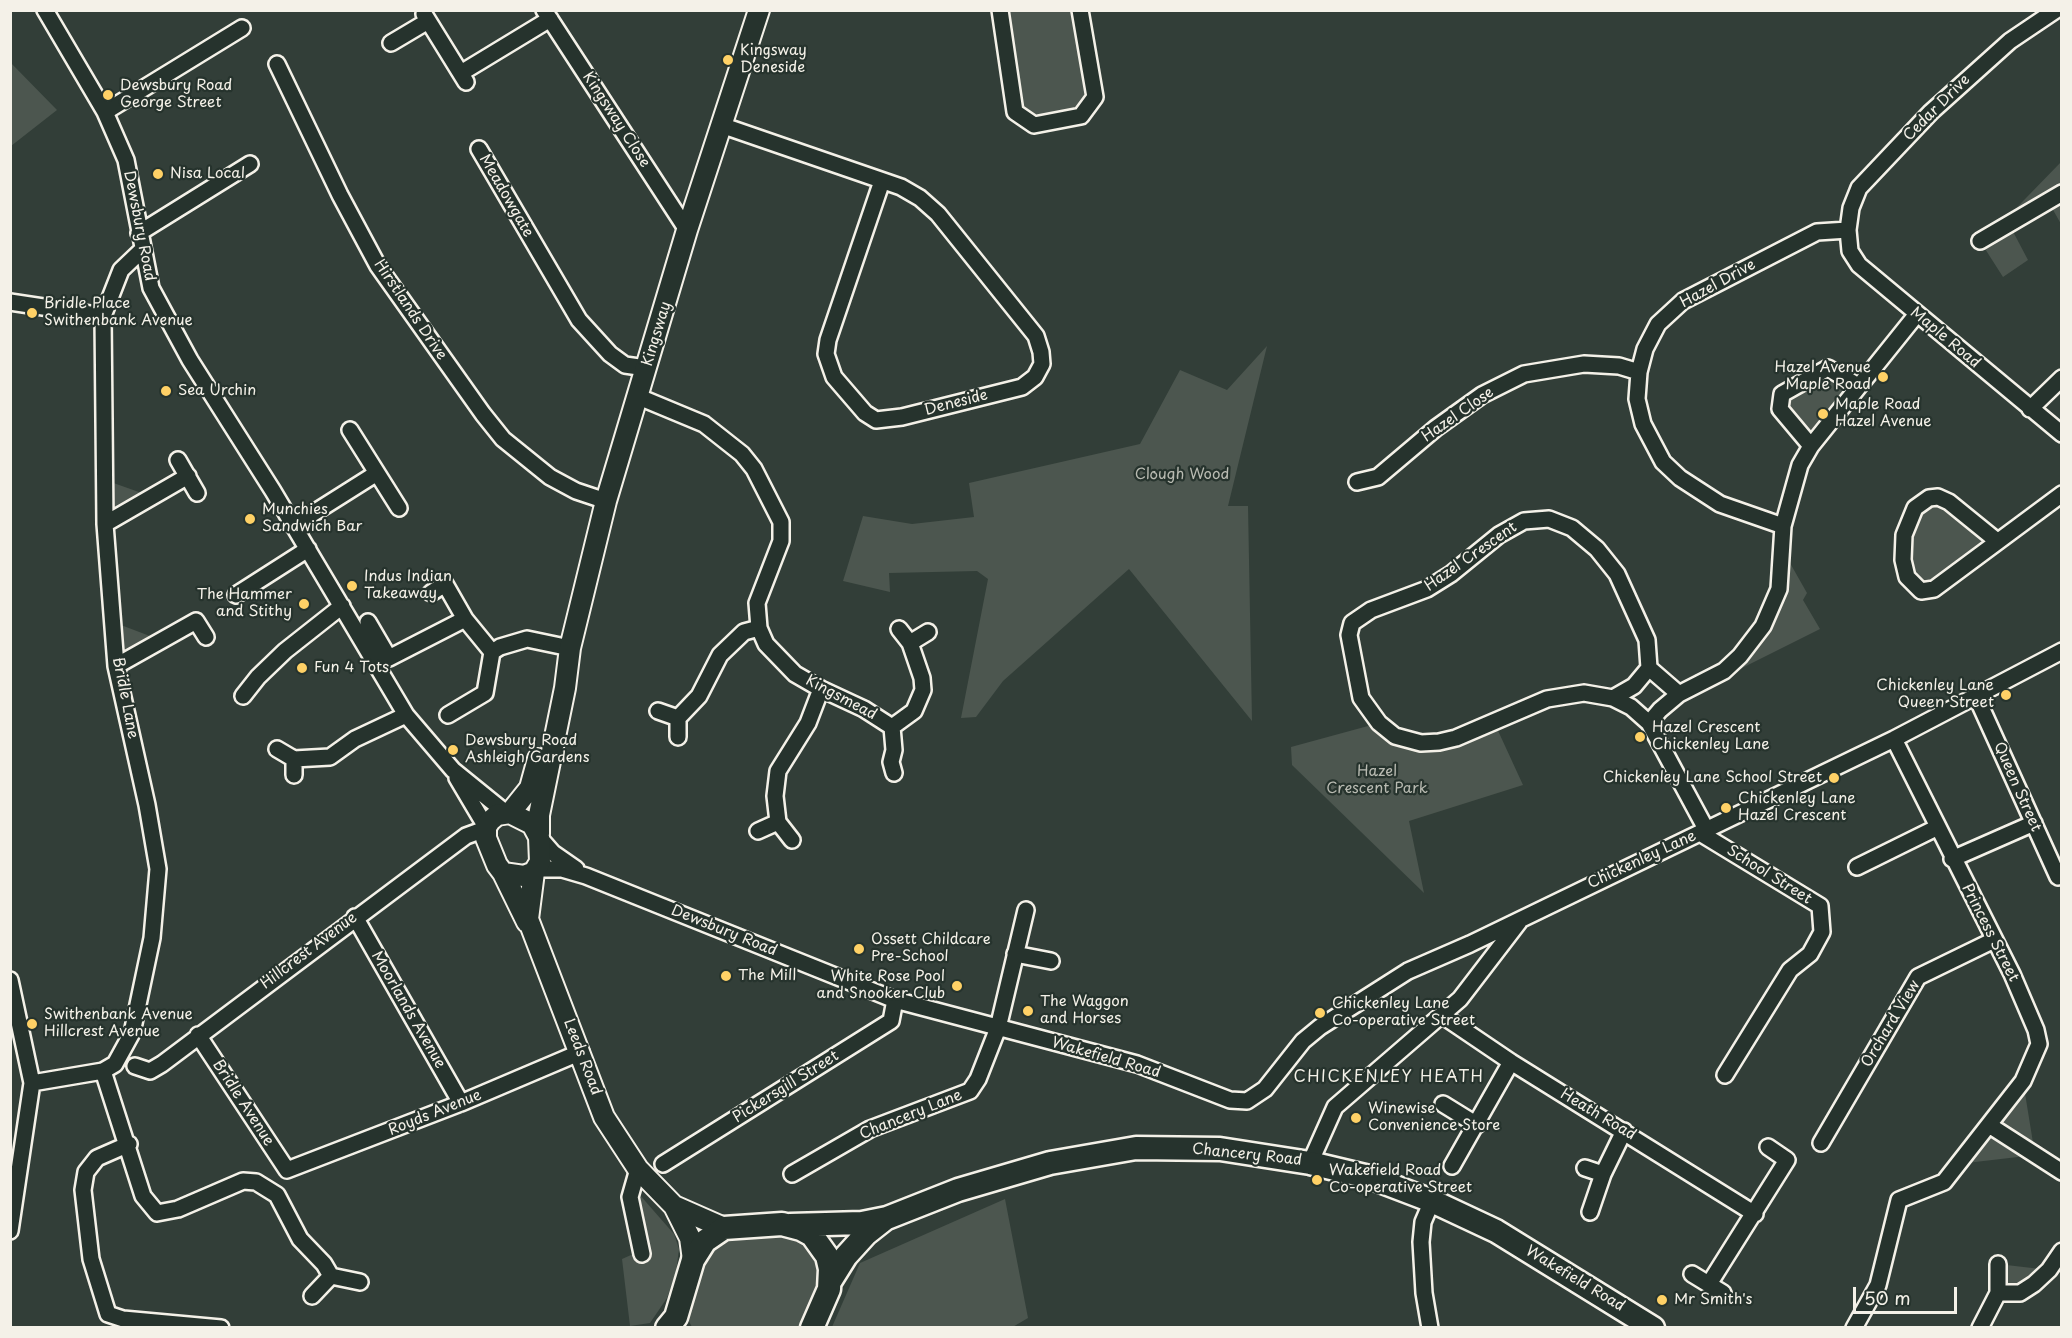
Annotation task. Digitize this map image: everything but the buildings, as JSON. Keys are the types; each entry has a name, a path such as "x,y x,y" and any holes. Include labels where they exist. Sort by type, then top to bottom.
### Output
{"highway":[{"name":"Chancery Road","path":"724,1228 753,1224 862,1223 887,1218 958,1190 1050,1163 1136,1148 1220,1149 1310,1162 1369,1177 1432,1202 1496,1232"},
{"name":"Chancery Road","path":"812,1328 831,1280 846,1256 866,1234 887,1218"},
{"path":"790,1225 812,1235 821,1246 827,1256 831,1280"},
{"path":"667,1328 676,1317 684,1299 693,1260 705,1241 724,1228"},
{"name":"Wakefield Road","path":"1496,1232 1653,1328"},
{"path":"684,1299 685,1314 692,1328"}],"main road":[{"name":"Kingsway","path":"539,836 539,815 565,688 569,655 606,501 639,397 687,230 759,10"},
{"name":"Kingsway","path":"508,813 530,788 558,685 569,655"},
{"path":"508,813 525,819 539,836 541,850 535,871 524,876 503,873 489,849 486,828 498,815 508,813"},
{"name":"Leeds Road","path":"535,871 528,919 581,1052 604,1117 638,1169 674,1206 690,1238 693,1260"},
{"name":"Leeds Road","path":"503,873 536,940"},
{"name":"Leeds Road","path":"674,1206 724,1228"}],"street":[{"name":"Dewsbury Road","path":"45,10 105,112 126,160 151,288 186,352 308,549 406,715 453,770 486,828"},
{"path":"1000,10 1015,112 1034,125 1081,116 1095,97 1080,10"},
{"name":"Cedar Drive","path":"1848,230 1851,208 1859,188 1931,112 2010,40 2056,10"},
{"path":"391,43 426,17 464,77 547,15"},
{"name":"Kingsway Close","path":"547,15 687,230"},
{"path":"105,112 242,28"},
{"name":"Hirstlands Drive","path":"277,64 340,195 378,266 483,414 502,439 550,477 606,501"},
{"name":"Deneside","path":"721,125 901,187 920,198 938,214 1036,336 1042,364 1035,377 1022,387 902,417 876,420 865,413 834,376 826,354 828,340 882,181"},
{"name":"Meadowgate","path":"479,149 566,300 595,339 626,365 646,368"},
{"path":"139,233 250,164"},
{"path":"1980,241 2061,193"},
{"name":"Maple Road","path":"1848,230 1850,251 1859,265 2061,434"},
{"name":"Hazel Drive","path":"1783,526 1720,504 1680,478 1663,462 1643,424 1637,399 1638,372 1645,349 1658,324 1683,301 1817,232 1848,230"},
{"name":"Bridle Lane","path":"103,1071 115,1064 123,1052 135,1022 152,938 158,869 147,805 116,666 105,524 103,316 121,270 142,249"},
{"path":"10,302 103,316"},
{"path":"1649,723 1679,694 1724,671 1740,656 1763,626 1779,590 1783,526 1792,487 1800,465 1811,446 1917,314"},
{"name":"Hazel Close","path":"1357,482 1378,477 1436,428 1473,401 1524,374 1563,366 1601,364 1638,372"},
{"path":"1811,446 1780,409 1782,394 1828,368 1858,386"},
{"path":"2030,409 2061,378"},
{"name":"Kingsmead","path":"639,397 704,424 725,440 742,454 772,501 781,522 781,541 757,603 759,628 766,644 783,664 821,689 856,704 892,727"},
{"path":"350,430 399,508"},
{"path":"178,460 198,493"},
{"path":"293,526 377,473"},
{"path":"105,524 188,476"},
{"path":"1997,541 1949,502 1938,497 1929,498 1915,508 1904,535 1903,560 1907,577 1921,591 1934,589 2061,494"},
{"name":"Hazel Crescent","path":"1649,668 1647,640 1617,574 1597,549 1572,528 1549,519 1524,521 1499,535 1451,574 1426,589 1371,610 1352,623 1349,636 1360,698 1379,723 1406,741 1439,742 1456,738 1547,699 1584,693 1613,698 1631,707 1649,723 1703,831"},
{"path":"236,595 308,549"},
{"path":"431,593 445,584 465,619 492,652 485,693 448,715"},
{"path":"243,696 258,677 285,651 342,606"},
{"path":"368,622 388,658 465,619"},
{"path":"116,666 196,621 206,637"},
{"path":"678,737 678,718 699,696 720,654 744,633 759,628"},
{"name":"Kingsmead","path":"892,727 914,711 922,690 922,678 910,643 899,629"},
{"path":"910,643 928,632"},
{"path":"492,652 512,642 527,639 569,655"},
{"name":"Chickenley Lane","path":"1247,1101 1265,1089 1303,1041 1320,1027 1408,971 1470,944 1525,915 1894,739 2061,652"},
{"path":"1613,698 1634,686 1649,668 1679,694"},
{"path":"792,840 778,822 775,796 778,771 808,723 821,689"},
{"name":"Queen Street","path":"1976,696 2058,877"},
{"path":"658,711 678,718"},
{"path":"277,749 294,759 330,757 356,739 406,715"},
{"name":"Kingsmead","path":"892,727 894,750 891,762 894,773"},
{"name":"Princess Street","path":"1894,739 2036,1030 2039,1044 2023,1081 1989,1125"},
{"path":"294,759 294,775"},
{"name":"Dewsbury Road","path":"453,770 508,813"},
{"path":"758,831 778,822"},
{"path":"1952,859 2034,823"},
{"name":"Hillcrest Avenue","path":"135,1066 150,1071 355,916 466,836 486,828"},
{"path":"1857,867 1936,828"},
{"name":"School Street","path":"1703,831 1820,906 1822,932 1810,954 1790,970 1725,1076"},
{"name":"Dewsbury Road","path":"539,836 553,853 586,876"},
{"name":"Dewsbury Road","path":"535,871 562,869 586,876 895,1000"},
{"name":"Chancery Lane","path":"792,1174 870,1129 970,1091 978,1079 998,1028 1026,910"},
{"path":"1310,1162 1335,1107 1443,1016 1473,984 1525,915"},
{"name":"Moorlands Avenue","path":"355,916 461,1103"},
{"name":"Orchard View","path":"1821,1143 1918,977 1994,940"},
{"path":"1470,944 1483,968"},
{"path":"1015,954 1051,961"},
{"path":"10,981 32,1083 10,1231"},
{"name":"Wakefield Road","path":"895,1000 1137,1064 1230,1100 1247,1101"},
{"name":"Pickersgill Street","path":"663,1164 891,1021 895,1000"},
{"name":"Heath Road","path":"1443,1016 1511,1062 1755,1214"},
{"name":"Bridle Avenue","path":"198,1035 287,1170"},
{"name":"Royds Avenue","path":"287,1170 461,1103 581,1052"},
{"path":"1452,1166 1511,1062"},
{"path":"32,1083 103,1071 129,1144 143,1196 157,1213 178,1209 243,1181 256,1182 277,1195 300,1239 324,1264 331,1276 360,1281"},
{"path":"1443,1104 1477,1125"},
{"path":"1854,1328 1878,1285 1899,1200 1944,1182 1989,1125 2061,1173"},
{"path":"1590,1212 1603,1174 1624,1131"},
{"path":"129,1144 97,1158 86,1172 83,1190 91,1259 108,1314 134,1320 221,1328"},
{"path":"1709,1284 1787,1160 1768,1147"},
{"path":"1585,1168 1603,1174"},
{"path":"638,1169 630,1197 642,1254"},
{"path":"1430,1328 1424,1293 1421,1242 1423,1222 1432,1202"},
{"path":"1998,1293 2020,1293 2034,1284 2049,1270 2061,1251"},
{"path":"1980,1328 1998,1293 1998,1264"},
{"path":"1692,1274 1723,1293"},
{"path":"312,1296 331,1276"}],"green space":[{"path":"1000,11 1080,11 1095,97 1081,116 1034,125 1015,112"},
{"path":"11,63 57,110 11,146"},
{"path":"2061,162 2061,224 2048,201 2009,224 2028,260 2003,277 1980,241 1991,234"},
{"name":"Clough Wood","path":"1267,346 1228,506 1248,506 1252,721 1129,569 1003,681 976,717 961,718 988,579 977,571 889,573 890,592 843,581 863,516 912,524 974,517 969,483 1140,444 1180,370 1227,390"},
{"path":"1828,368 1858,386 1811,446 1780,409 1782,394"},
{"path":"105,480 153,497 105,524"},
{"path":"1929,498 1997,541 1934,589 1907,577 1903,543"},
{"path":"1782,563 1790,563 1807,593 1803,600 1820,629 1736,671 1724,671 1753,640"},
{"path":"113,622 163,641 116,666"},
{"name":"Hazel Crescent Park","path":"1494,722 1523,785 1409,821 1424,893 1292,765 1291,747 1379,723 1421,743"},
{"path":"2023,1081 2035,1155 1958,1164"},
{"path":"639,1194 674,1234 679,1249 676,1272 667,1298 650,1323 630,1326 622,1259 649,1247"},
{"path":"1005,1199 1028,1318 1011,1328 832,1327 860,1263"},
{"path":"782,1224 827,1256 812,1327 692,1327 685,1314 705,1241"},
{"path":"1998,1264 2049,1270 2034,1284 1998,1293"}],"place":[{"name":"Kingsway Deneside","path":"728,60"},
{"name":"Dewsbury Road George Street","path":"108,95"},
{"name":"Nisa Local","path":"158,174"},
{"name":"Bridle Place Swithenbank Avenue","path":"32,313"},
{"name":"Hazel Avenue Maple Road","path":"1883,377"},
{"name":"Sea Urchin","path":"166,391"},
{"name":"Maple Road Hazel Avenue","path":"1823,414"},
{"name":"Munchies Sandwich Bar","path":"250,519"},
{"name":"Indus Indian Takeaway","path":"352,586"},
{"name":"The Hammer and Stithy","path":"304,604"},
{"name":"Fun 4 Tots","path":"302,668"},
{"name":"Chickenley Lane Queen Street","path":"2006,695"},
{"name":"Hazel Crescent Chickenley Lane","path":"1640,737"},
{"name":"Dewsbury Road Ashleigh Gardens","path":"453,750"},
{"name":"Chickenley Lane School Street","path":"1834,778"},
{"name":"Chickenley Lane Hazel Crescent","path":"1726,808"},
{"name":"Ossett Childcare Pre-School","path":"859,949"},
{"name":"The Mill","path":"726,976"},
{"name":"White Rose Pool and Snooker Club","path":"957,986"},
{"name":"The Waggon and Horses","path":"1028,1011"},
{"name":"Chickenley Lane Co-operative Street","path":"1320,1013"},
{"name":"Swithenbank Avenue Hillcrest Avenue","path":"32,1024"},
{"name":"Winewise Convenience Store","path":"1356,1118"},
{"name":"Wakefield Road Co-operative Street","path":"1317,1180"},
{"name":"Mr Smith's","path":"1662,1300"}],"district":[{"name":"CHICKENLEY HEATH","path":"1389,1078"}]}
